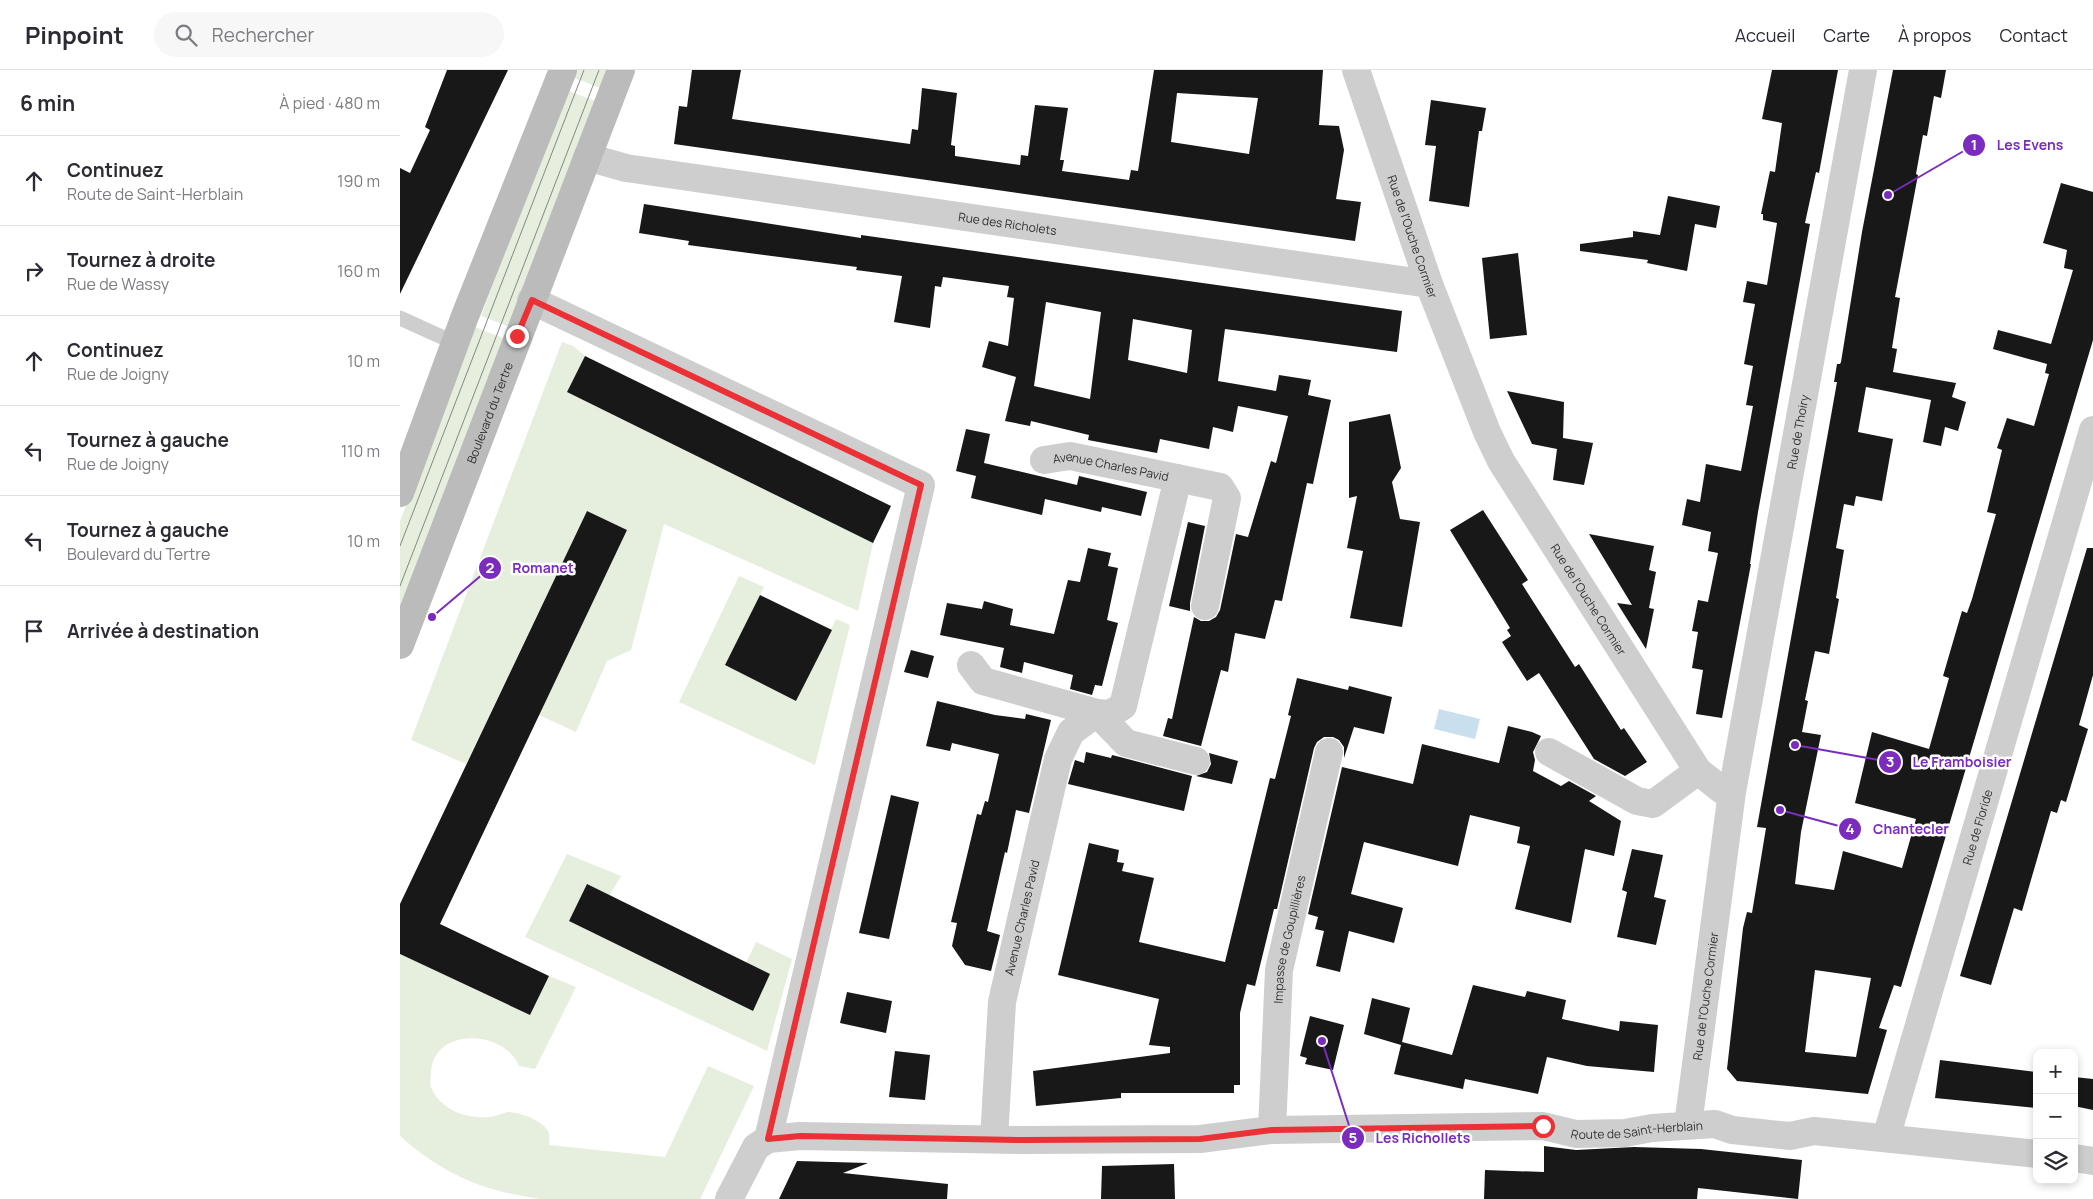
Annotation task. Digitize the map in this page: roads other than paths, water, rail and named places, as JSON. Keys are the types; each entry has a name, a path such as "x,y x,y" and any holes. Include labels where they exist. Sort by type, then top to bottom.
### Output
{"main road":[{"path":"400,493 455,343 563,70"},
{"name":"Boulevard du Tertre","path":"400,645 621,70"}],"street":[{"name":"Rue de l'Ouche Cormier","path":"1356,70 1429,284 1486,432 1501,461 1698,771 1722,790 1732,792 1688,1125"},
{"name":"Rue de Thoiry","path":"1732,792 1863,70"},
{"name":"Rue des Richolets","path":"587,158 626,168 1429,284"},
{"path":"532,300 921,485 768,1139 756,1147 729,1199"},
{"name":"Rue de Floride","path":"1886,1138 2093,430"},
{"name":"Avenue Charles Pavid","path":"1044,460 1070,456 1220,488 1227,498 1205,606"},
{"name":"Avenue Charles Pavid","path":"971,665 983,681 1097,713 1110,714 1123,706 1178,478"},
{"path":"1097,713 1126,743 1196,762"},
{"name":"Avenue Charles Pavid","path":"994,1139 1002,1002 1058,759 1071,732 1097,713"},
{"name":"Impasse de Goupillières","path":"1272,1130 1279,970 1329,752"},
{"path":"1549,752 1637,801 1653,804 1698,771"},
{"name":"Route de Saint-Herblain","path":"768,1139 800,1136 994,1139 1200,1139 1272,1130 1543,1126 1576,1134 1625,1133 1652,1128 1715,1124 1732,1130 1790,1136 1814,1131 2033,1154"},
{"path":"2078,1159 2093,1161"}],"lane":[{"path":"400,318 455,343"}],"water":[{"path":"1439,709 1480,719 1475,739 1434,729"}],"tram line":[{"path":"400,546 584,70"},
{"path":"400,586 599,70"}],"place":[{"name":"Les Evens","path":"1888,195"},
{"name":"Romanet","path":"432,617"},
{"name":"Le Framboisier","path":"1795,745"},
{"name":"Chantecler","path":"1780,810"},
{"name":"Les Richollets","path":"1322,1041"}]}
